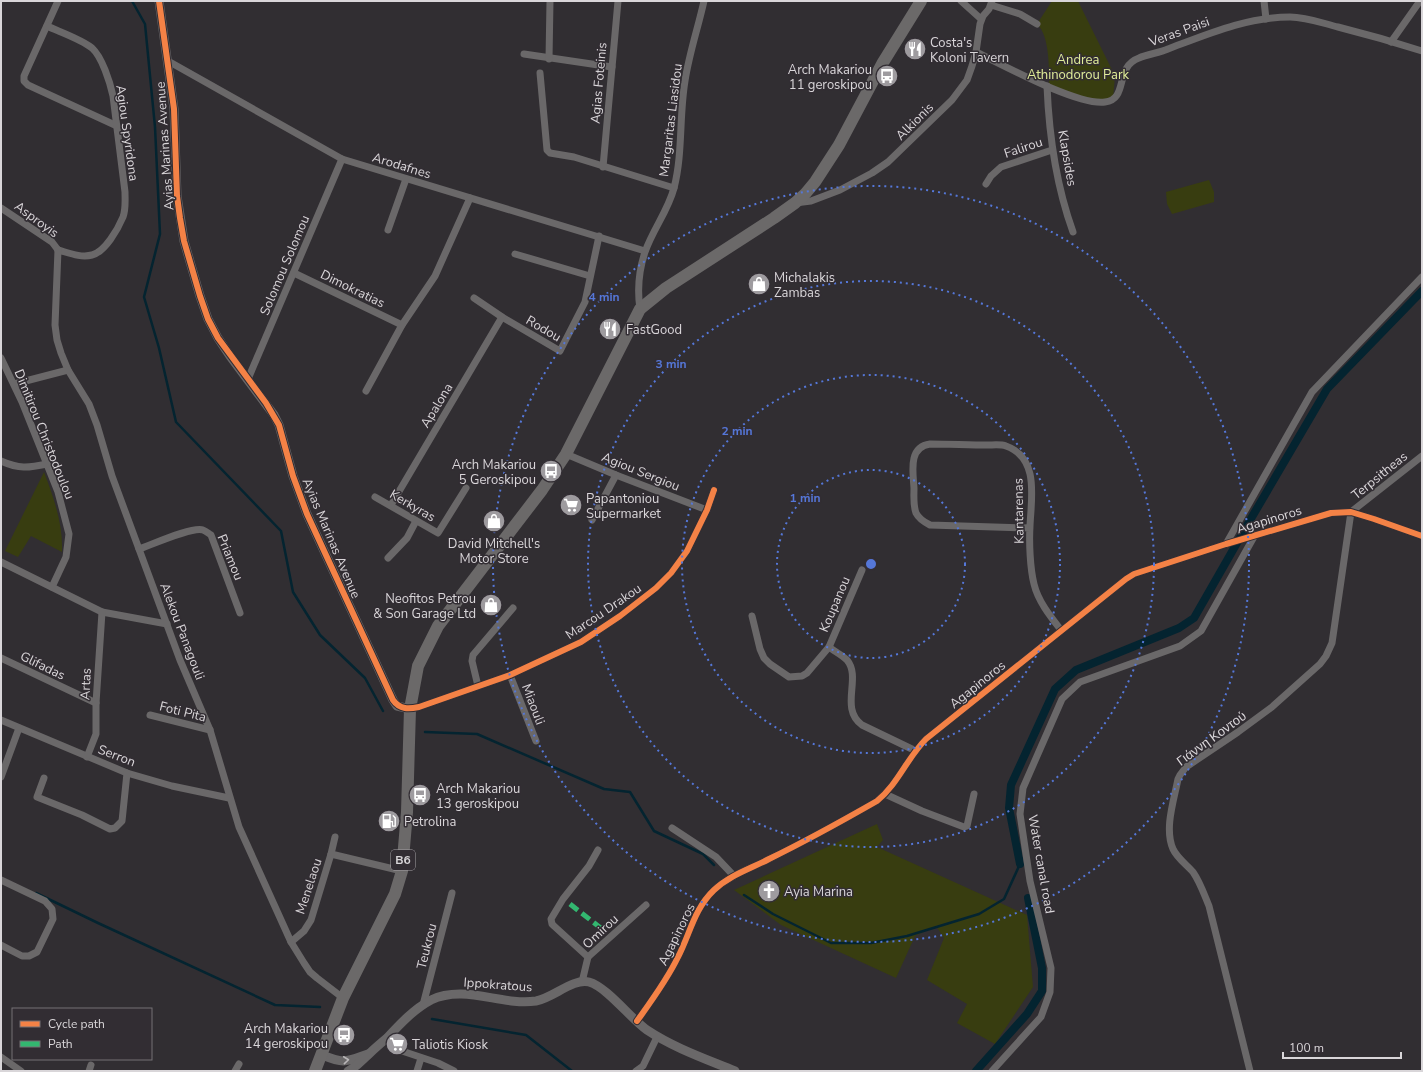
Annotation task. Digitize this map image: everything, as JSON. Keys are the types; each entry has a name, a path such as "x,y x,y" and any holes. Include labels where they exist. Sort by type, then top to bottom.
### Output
{"main road":[{"name":"B6","path":"316,1071 343,998 395,894 402,871 407,812 410,709 418,666 438,626 542,490 566,454 640,309 666,288 795,203 815,182 839,145 882,64 921,1"}],"street":[{"path":"58,1 24,76 24,81 28,85 117,126"},
{"name":"Ayias Marinas Avenue","path":"159,1 174,109 177,196 184,241 208,319 218,338 266,403 279,425 293,476 307,514 393,700 397,706 410,709"},
{"path":"549,59 550,1"},
{"name":"Agias Foteinis","path":"603,167 618,1"},
{"name":"Margaritas Liasidou","path":"640,309 638,289 639,277 645,251 669,204 679,168 685,82 704,1"},
{"path":"961,1 981,19"},
{"path":"1264,1 1266,19"},
{"path":"1391,42 1420,1"},
{"path":"991,3 1020,14 1037,24"},
{"name":"Alkionis","path":"795,203 811,201 840,190 872,173 888,162 952,100 967,80 976,52 978,29 981,19 991,3"},
{"name":"Veras Paisi","path":"976,52 1047,86 1092,103 1106,102 1113,99 1118,94 1124,72 1132,61 1218,30 1266,19 1291,17 1308,19 1422,51"},
{"name":"Agiou Spyridona","path":"47,26 87,44 97,54 110,83 113,96 125,192 123,216 105,247 100,252 93,255 84,256 58,250"},
{"path":"524,54 549,59 612,67"},
{"name":"Arodafnes","path":"168,61 342,159 645,251"},
{"path":"540,73 547,150 550,153 574,157 674,188"},
{"name":"Klapsides","path":"1047,86 1052,150 1066,210 1073,232"},
{"name":"Falirou","path":"986,184 991,176 1001,167 1052,150"},
{"name":"Solomou Solomou","path":"248,379 342,159"},
{"path":"388,230 406,179"},
{"path":"366,391 402,325 435,276 470,198"},
{"name":"Asproyis","path":"1,208 52,242 58,250"},
{"name":"Rodou","path":"474,298 502,317 560,351 585,302 599,236"},
{"name":"Alekou Panagouli","path":"58,250 57,340 68,370 89,404 97,425 112,476 180,660 210,730 229,798 246,846 291,942 310,972 343,998"},
{"path":"515,254 590,276"},
{"name":"Dimokratias","path":"294,273 402,325"},
{"path":"1229,543 1312,392 1422,277"},
{"name":"Apalona","path":"391,505 502,317"},
{"name":"Dimitirou Christodoulou","path":"1,358 14,384 58,492 69,534 66,557 52,587"},
{"path":"14,384 68,370"},
{"name":"Kantarenas","path":"1030,528 930,525 920,519 915,507 912,464 917,451 921,447 930,444 1005,445 1016,452 1024,460 1030,473 1032,485 1030,528 1032,574 1034,584 1039,598 1061,630"},
{"name":"Agiou Sergiou","path":"566,454 707,510"},
{"name":"Terpsitheas","path":"1352,512 1422,456"},
{"path":"1,461 9,465 28,468 47,464"},
{"path":"592,520 616,475"},
{"name":"Kerkyras","path":"375,497 438,533 466,488"},
{"name":"Marcou Drakou","path":"410,709 510,675 581,642 620,616 656,588 671,573 688,551 707,510 714,490"},
{"name":"Agapinoros","path":"637,1021 670,973 700,907 714,890 734,876 768,860 877,801 895,782 926,739 1061,630 1134,574 1324,514 1352,512 1422,536"},
{"name":"Γιάννη Κοντού","path":"1250,1071 1209,906 1200,884 1187,865 1174,851 1170,842 1169,830 1178,779 1186,767 1272,707 1320,664 1326,656 1332,643 1352,512"},
{"path":"388,558 407,538 416,521"},
{"name":"Priamou","path":"139,549 193,530 203,529 211,535 240,614"},
{"name":"Water canal road","path":"992,1071 1041,1017 1050,992 1051,968 1030,881 1020,814 1023,788 1062,699 1080,682 1180,646 1201,630 1252,536"},
{"path":"1,562 102,612 167,624"},
{"name":"Koupanou","path":"752,616 760,649 764,658 789,677 795,678 802,676 807,673 829,646 862,570"},
{"path":"478,686 472,662 473,655 513,608"},
{"name":"Artas","path":"87,757 96,734 96,703 102,612"},
{"name":"Koupanou","path":"829,646 846,660 850,666 852,680 851,707 853,716 857,721 862,725 916,751"},
{"name":"Glifadas","path":"1,658 96,703"},
{"name":"Miaouli","path":"510,675 536,741"},
{"name":"Foti Pita","path":"150,715 210,730"},
{"name":"Serron","path":"1,720 127,773 172,786 229,798"},
{"path":"1,777 19,728"},
{"path":"44,778 37,797 110,829 115,828 122,821 127,773"},
{"path":"885,794 922,811 964,827 967,826 974,794"},
{"path":"672,828 716,857 734,876"},
{"name":"Menelaou","path":"291,942 304,931 311,920 335,837"},
{"path":"588,957 552,924 551,919 563,899 598,850"},
{"name":"Menelaou","path":"331,854 402,871"},
{"path":"1,880 45,901 52,909 53,920 37,952 29,956 22,956 1,945"},
{"name":"Teukrou","path":"423,1005 452,893"},
{"name":"Omirou","path":"582,982 588,957 646,905"},
{"path":"582,982 589,982 595,985 637,1021 670,1044 735,1071"},
{"name":"Ippokratous","path":"348,1071 360,1063 404,1020 431,1000 454,994 471,994 525,1002 536,1001 549,998 574,983 582,982"},
{"path":"636,1071 643,1066 658,1037"},
{"path":"386,1039 399,1050 438,1063 454,1071"},
{"name":"Ippokratous","path":"322,1055 342,1061 369,1054"},
{"path":"1,1057 21,1071"},
{"path":"417,1071 421,1058"}],"green space":[{"name":"Andrea Athinodorou Park","path":"1052,1 1078,1 1115,76 1113,99 1092,103 1049,87 1047,44 1041,29 1037,24"},
{"path":"1209,180 1214,192 1214,202 1172,214 1167,204 1166,192"},
{"path":"44,472 59,521 62,552 31,536 18,557 5,551"},
{"path":"877,824 883,840 877,847 1027,915 1033,987 995,1044 957,1023 967,1004 927,980 944,938 936,926 915,936 896,978 781,925 734,890"}],"waterway":[{"path":"132,1 145,24 155,127 160,234 144,297 159,348 176,422 281,531 293,592 320,635 365,678 383,711"},
{"path":"1020,864 1009,808 1011,785 1055,689 1076,670 1179,628 1194,618 1327,389 1422,291"},
{"path":"425,732 477,734 604,789 630,792 654,831 703,854 714,865"},
{"path":"744,895 773,914 831,943 871,943 907,936 979,914 1004,899 1020,864"},
{"path":"36,893 275,1005 320,1007"},
{"path":"976,1071 1027,1014 1042,991 1042,968 1028,898"},
{"path":"432,1019 526,1035 572,1071"}],"marked path":[{"path":"570,904 602,929"}],"cycle path":[{"path":"159,1 174,109 177,196 180,218 184,241 200,296 208,319 218,338 266,403 279,425 293,476 307,514 393,700 399,706 405,708 419,707 510,675 581,642 620,616 656,588 671,573 687,551 707,510 714,490"},
{"path":"637,1021 669,974 697,913 707,897 714,890 733,876 810,838 877,801 891,787 913,754 926,739 1134,574 1226,544 1331,513 1351,512 1422,536"}],"place":[{"name":"Costa's Koloni Tavern","path":"915,49"},
{"name":"Arch Makariou 11 geroskipou","path":"887,76"},
{"name":"Michalakis Zambas","path":"759,284"},
{"name":"FastGood","path":"610,329"},
{"name":"Arch Makariou 5 Geroskipou","path":"551,471"},
{"name":"Papantoniou Supermarket","path":"571,505"},
{"name":"David Mitchell's Motor Store","path":"494,521"},
{"name":"Neofitos Petrou & Son Garage Ltd","path":"491,605"},
{"name":"Arch Makariou 13 geroskipou","path":"420,795"},
{"name":"Petrolina","path":"389,821"},
{"name":"Ayia Marina","path":"769,891"},
{"name":"Arch Makariou 14 geroskipou","path":"344,1035"},
{"name":"Taliotis Kiosk","path":"397,1044"}]}
